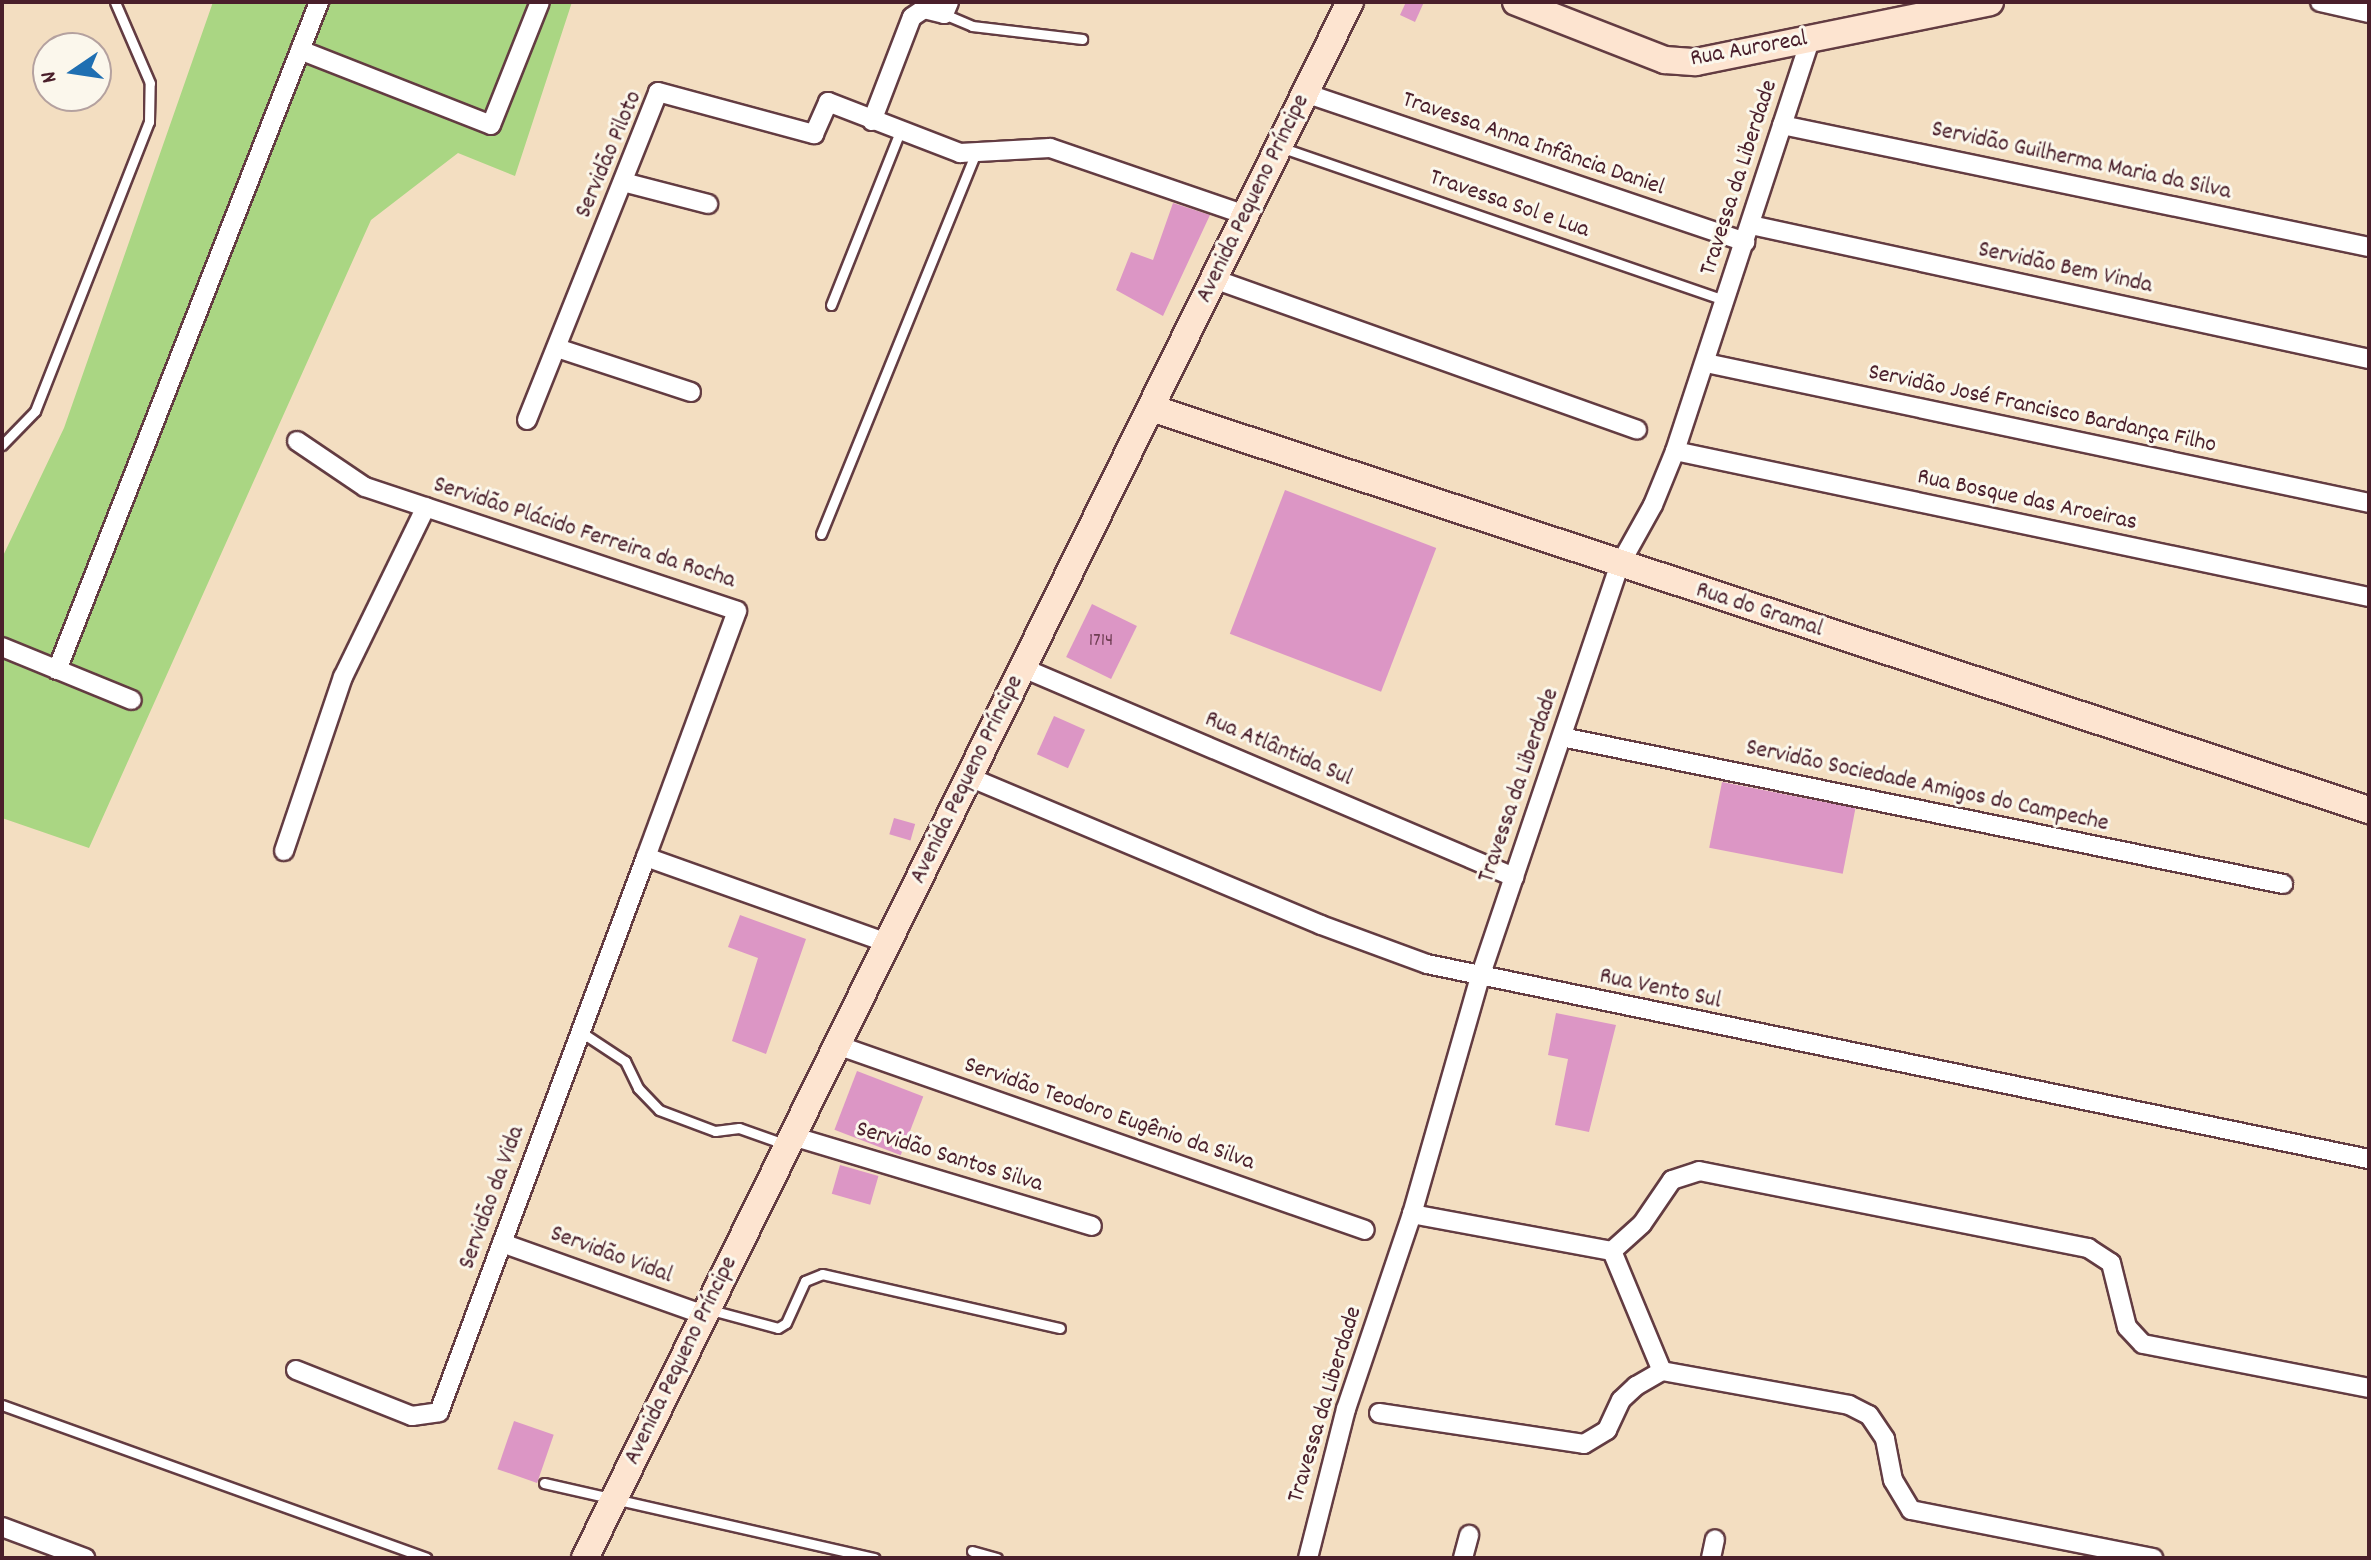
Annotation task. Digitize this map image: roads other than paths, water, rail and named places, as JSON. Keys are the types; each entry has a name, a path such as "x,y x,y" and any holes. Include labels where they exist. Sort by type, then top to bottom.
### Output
{"main road":[{"name":"Avenida Pequeno Príncipe","path":"585,1558 1350,2"},
{"name":"Rua Auroreal","path":"1516,2 1680,62 1810,40 1990,2"},
{"name":"Rua do Gramal","path":"1151,408 1619,566 2369,810"}],"street":[{"path":"57,670 319,2"},
{"path":"300,50 491,125 540,2"},
{"path":"2320,2 2369,13"},
{"path":"872,121 912,17 924,9 946,8"},
{"name":"Travessa da Liberdade","path":"1308,1558 1346,1409 1412,1214 1480,977 1619,566 1653,505 1706,363 1810,40"},
{"name":"Servidão Piloto","path":"527,420 658,92 814,134 828,102 900,132 975,155 1050,148 1246,215"},
{"name":"Travessa Anna Infância Daniel","path":"1305,93 1748,234"},
{"name":"Servidão Guilherma Maria da Silva","path":"1782,125 2369,247"},
{"path":"623,182 708,204"},
{"name":"Servidão Bem Vinda","path":"1748,234 2369,359"},
{"path":"1214,279 1637,430"},
{"path":"557,348 691,392"},
{"name":"Servidão José Francisco Bardança Filho","path":"1706,363 2369,503"},
{"name":"Servidão Plácido Ferreira da Rocha","path":"297,441 350,480 737,611 646,857"},
{"name":"Rua Bosque das Aroeiras","path":"1675,451 2369,597"},
{"path":"284,851 343,677 426,507"},
{"path":"2,647 132,700"},
{"name":"Rua Atlântida Sul","path":"1023,668 1514,877"},
{"name":"Servidão Sociedade Amigos do Campeche","path":"1562,737 2283,884"},
{"name":"Rua Vento Sul","path":"969,777 1369,945 1480,977 2369,1159"},
{"path":"646,857 887,943"},
{"name":"Servidão da Vida","path":"296,1370 412,1416 439,1412 646,857"},
{"name":"Servidão Teodoro Eugênio da Silva","path":"837,1045 1365,1230"},
{"name":"Servidão Santos Silva","path":"790,1141 1092,1226"},
{"path":"1612,1251 1642,1224 1672,1180 1699,1171 2088,1248 2111,1263 2127,1327 2143,1344 2369,1388"},
{"path":"1412,1214 1612,1251"},
{"name":"Servidão Vidal","path":"502,1243 706,1312"},
{"path":"1612,1251 1662,1371"},
{"path":"1379,1413 1584,1444 1607,1430 1621,1400 1636,1386 1662,1371 1849,1405 1869,1415 1885,1439 1893,1480 1911,1510 2153,1558"},
{"path":"2,1527 85,1558"},
{"path":"1463,1558 1469,1535"},
{"path":"1711,1558 1715,1539"}],"lane":[{"path":"2,445 35,411 149,122 150,83 115,2"},
{"path":"946,8 972,26 1082,39"},
{"path":"831,305 900,132"},
{"name":"Travessa Sol e Lua","path":"1279,147 1726,301"},
{"path":"821,534 975,155"},
{"path":"581,1032 625,1061 638,1088 659,1110 715,1131 739,1128 790,1141"},
{"path":"706,1312 778,1328 786,1323 805,1281 822,1274 1060,1328"},
{"path":"2,1405 426,1558"},
{"path":"544,1483 616,1495 875,1558"},
{"path":"972,1551 997,1558"}]}
